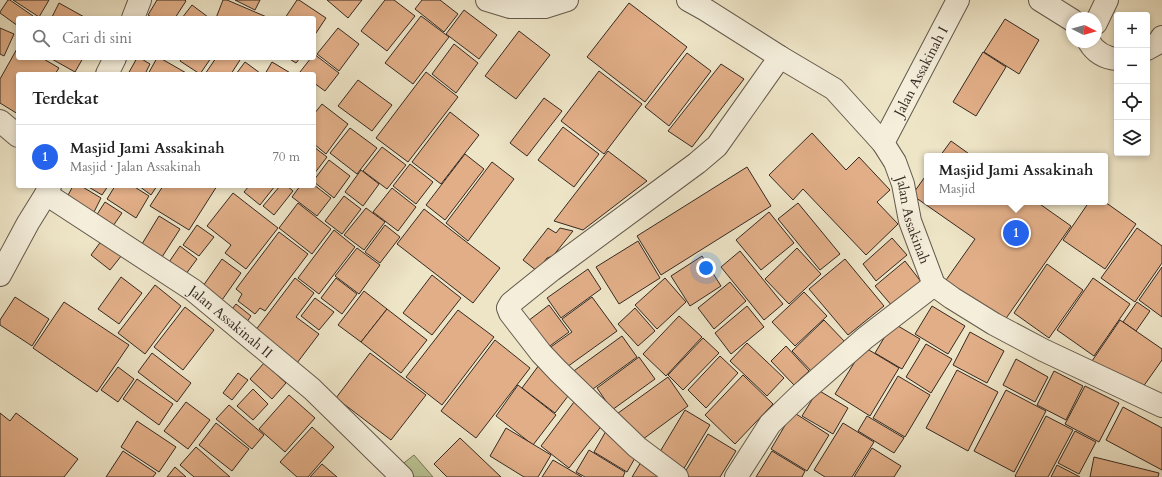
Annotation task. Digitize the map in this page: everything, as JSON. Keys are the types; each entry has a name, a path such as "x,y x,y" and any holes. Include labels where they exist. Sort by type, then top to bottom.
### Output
{"street":[{"path":"134,16 140,0"},
{"path":"488,0 510,7 545,7 567,0"},
{"name":"Jalan Assakinah","path":"688,0 834,89 883,143 895,162 903,184 910,221 934,285"},
{"name":"Jalan Assakinah I","path":"883,143 958,0"},
{"path":"1040,0 1066,16"},
{"path":"1101,12 1107,0"},
{"path":"1149,48 1158,43 1162,37"},
{"path":"1094,48 1098,53 1114,58"},
{"path":"677,477 637,447 554,367 541,353 510,313 508,308 511,303 552,270 697,163 717,146 780,57"},
{"path":"108,72 114,60"},
{"path":"0,121 16,134"},
{"path":"0,275 48,190"},
{"name":"Jalan Assakinah II","path":"48,190 193,290 312,389 400,474"},
{"path":"736,477 770,424 802,393 864,338 934,285 994,324 1043,350 1162,406"}],"green space":[{"path":"414,455 433,477 386,477"}],"building":[{"path":"8,0 10,0 33,16 16,16 16,25 0,12"},
{"path":"13,0 49,0 40,16"},
{"path":"157,0 186,1 176,16 148,15"},
{"path":"223,0 227,0 264,16 217,16"},
{"path":"235,0 260,0 255,10"},
{"path":"297,0 299,0 326,18 316,33 316,16 286,16"},
{"path":"327,0 362,0 348,18"},
{"path":"385,0 394,0 415,16 387,51 361,31"},
{"path":"422,0 440,0 458,14 444,32 415,9"},
{"path":"59,3 82,16 52,16"},
{"path":"629,3 687,47 645,102 587,57"},
{"path":"192,5 207,16 184,16"},
{"path":"464,10 497,35 479,59 446,34"},
{"path":"421,16 449,37 413,84 385,63"},
{"path":"1005,19 1039,40 1019,74 984,52"},
{"path":"0,28 14,34 4,56 0,54"},
{"path":"338,28 359,44 339,71 317,54"},
{"path":"519,31 550,55 516,99 485,76"},
{"path":"454,44 478,63 456,93 432,74"},
{"path":"16,51 16,60 45,60 59,68 56,72 16,72 16,113 0,103 0,79"},
{"path":"983,52 1006,67 976,116 953,102"},
{"path":"687,53 711,71 669,126 645,107"},
{"path":"316,56 339,73 325,91 316,84 316,72 300,72 309,60 316,60"},
{"path":"54,60 82,60 75,72"},
{"path":"136,60 143,60 150,64 146,72 129,72"},
{"path":"156,60 164,60 184,72 149,72"},
{"path":"210,60 201,72 197,72 180,61"},
{"path":"215,60 240,60 232,72 206,72"},
{"path":"291,60 298,60 296,63"},
{"path":"245,62 259,72 238,72"},
{"path":"272,62 289,72 266,72"},
{"path":"721,64 744,79 692,147 668,131"},
{"path":"599,71 642,104 604,154 561,121"},
{"path":"426,72 458,97 408,162 376,138"},
{"path":"358,80 392,105 372,131 338,106"},
{"path":"544,98 562,111 527,156 510,143"},
{"path":"322,104 348,124 326,154 316,146 316,112"},
{"path":"450,112 479,135 441,184 412,162"},
{"path":"563,127 599,154 574,187 538,160"},
{"path":"350,128 377,148 357,174 330,153"},
{"path":"812,133 846,170 859,157 890,190 877,202 898,224 866,255 803,189 793,200 769,175"},
{"path":"951,141 968,153 942,153"},
{"path":"382,147 406,165 387,189 363,171"},
{"path":"316,149 327,157 316,171"},
{"path":"608,151 647,181 583,230 554,221"},
{"path":"465,154 484,169 445,220 426,205"},
{"path":"329,160 350,176 334,198 316,184 316,177"},
{"path":"492,162 514,179 468,241 446,223"},
{"path":"410,164 433,182 416,204 393,186"},
{"path":"747,167 771,206 661,275 637,236"},
{"path":"361,170 379,184 363,206 345,192"},
{"path":"924,178 924,203 912,195"},
{"path":"316,187 331,198 317,216 292,197 299,188 316,188"},
{"path":"72,188 84,188 101,198 94,212 67,197"},
{"path":"90,188 107,188 102,195"},
{"path":"114,188 136,188 149,196 136,218 107,199"},
{"path":"142,188 156,188 151,195"},
{"path":"162,188 216,188 189,230 150,206"},
{"path":"247,188 273,188 260,205 244,192"},
{"path":"278,188 289,188 293,191 274,215 263,206"},
{"path":"392,188 416,207 398,231 373,212"},
{"path":"233,193 278,228 246,269 225,253 231,245 207,226"},
{"path":"344,196 361,209 342,234 325,221"},
{"path":"105,202 122,213 113,226 96,216"},
{"path":"298,203 331,229 312,254 279,228"},
{"path":"798,203 840,254 820,270 778,219"},
{"path":"1108,204 1136,224 1105,269 1063,240 1087,205"},
{"path":"926,205 1041,205 1071,226 1002,324 944,283 975,239"},
{"path":"366,208 385,222 364,250 344,235"},
{"path":"424,209 500,268 473,303 397,244"},
{"path":"769,212 794,243 761,270 736,240"},
{"path":"159,216 180,229 162,257 142,244"},
{"path":"197,225 214,237 199,256 183,245"},
{"path":"385,225 400,237 380,263 365,252"},
{"path":"548,228 556,233 560,228 573,231 553,256 547,258 537,271 523,260"},
{"path":"1137,228 1162,246 1162,263 1135,302 1101,278"},
{"path":"334,230 355,247 319,294 298,278"},
{"path":"279,232 308,254 265,311 260,308 255,314 238,301 242,294 236,289"},
{"path":"892,238 907,255 876,281 863,264"},
{"path":"102,240 122,255 110,270 91,255"},
{"path":"638,241 660,278 619,304 596,267"},
{"path":"180,246 197,259 183,278 167,265"},
{"path":"357,248 380,265 359,294 335,276"},
{"path":"797,248 821,274 789,304 765,279"},
{"path":"740,251 783,304 764,320 721,267"},
{"path":"702,256 721,286 690,306 671,276"},
{"path":"222,259 241,273 222,300 203,286"},
{"path":"845,259 884,306 848,335 809,289"},
{"path":"905,261 922,283 893,307 875,286"},
{"path":"1047,264 1083,290 1049,338 1014,313"},
{"path":"1162,267 1162,317 1139,300"},
{"path":"588,269 601,289 561,318 547,298"},
{"path":"432,275 461,298 432,335 403,313"},
{"path":"121,277 142,293 119,324 98,309"},
{"path":"295,278 314,293 296,317 319,334 297,363 255,331"},
{"path":"336,278 357,294 342,314 321,298"},
{"path":"665,278 686,302 657,329 635,305"},
{"path":"1093,278 1130,304 1094,356 1057,330"},
{"path":"730,282 746,301 714,329 698,308"},
{"path":"155,285 181,306 145,354 118,333"},
{"path":"364,291 387,309 361,342 338,325"},
{"path":"804,292 827,316 795,346 772,322"},
{"path":"15,297 49,319 32,346 0,325 0,320"},
{"path":"592,297 617,331 560,372 545,351 572,332 562,319"},
{"path":"315,298 334,312 319,330 301,316"},
{"path":"64,302 129,345 97,392 33,348"},
{"path":"1137,302 1150,311 1136,331 1123,322"},
{"path":"236,304 251,316 244,326 228,314"},
{"path":"549,305 569,332 543,351 524,324"},
{"path":"747,306 764,327 731,354 715,333"},
{"path":"932,306 965,326 948,354 915,334"},
{"path":"185,307 214,330 183,370 154,347"},
{"path":"635,308 655,331 638,346 618,324"},
{"path":"387,309 427,340 401,373 361,342"},
{"path":"458,310 494,337 442,405 406,377"},
{"path":"679,316 702,337 666,376 643,354"},
{"path":"824,320 846,343 814,374 792,351"},
{"path":"1120,320 1162,349 1162,360 1138,394 1092,361"},
{"path":"893,323 920,339 902,369 875,353"},
{"path":"970,332 1004,351 987,383 953,365"},
{"path":"622,336 637,357 586,394 571,373"},
{"path":"703,338 719,353 683,390 668,375"},
{"path":"495,340 530,368 476,438 441,411"},
{"path":"747,343 784,378 767,396 730,361"},
{"path":"926,344 952,359 931,393 906,377"},
{"path":"786,346 809,371 794,385 771,361"},
{"path":"864,347 899,368 870,416 835,394"},
{"path":"152,353 191,383 177,402 138,372"},
{"path":"370,353 426,395 391,440 336,398"},
{"path":"720,356 738,373 706,408 688,390"},
{"path":"639,357 655,379 612,410 597,388"},
{"path":"1016,359 1048,377 1035,402 1003,385"},
{"path":"542,361 575,387 555,413 522,388"},
{"path":"264,363 286,383 272,399 250,379"},
{"path":"118,367 134,379 118,402 101,390"},
{"path":"957,370 998,392 968,451 926,428"},
{"path":"1054,371 1083,386 1066,420 1037,405"},
{"path":"238,373 248,380 232,400 223,393"},
{"path":"743,375 773,404 735,444 705,415"},
{"path":"898,376 930,395 905,437 873,418"},
{"path":"668,377 688,406 635,445 614,416"},
{"path":"137,379 173,404 159,425 123,399"},
{"path":"518,385 556,415 533,445 496,416"},
{"path":"1085,386 1119,403 1099,442 1065,424"},
{"path":"253,389 268,404 253,420 237,406"},
{"path":"818,390 848,408 833,434 802,416"},
{"path":"1006,390 1046,411 1014,472 974,451"},
{"path":"289,395 315,418 285,452 259,429"},
{"path":"186,402 210,420 188,449 164,431"},
{"path":"574,402 603,424 569,468 541,446"},
{"path":"229,405 264,435 252,449 216,419"},
{"path":"1123,407 1162,428 1162,470 1106,440"},
{"path":"685,410 710,425 680,475 655,460"},
{"path":"793,412 829,435 807,471 771,449"},
{"path":"0,413 10,421 16,413 78,459 64,477 0,477"},
{"path":"867,416 904,438 894,453 858,431"},
{"path":"1046,416 1073,430 1048,477 1016,477 1015,476"},
{"path":"137,421 176,447 159,472 121,447"},
{"path":"216,423 249,449 232,471 199,445"},
{"path":"843,423 874,442 852,477 825,477 814,470"},
{"path":"312,427 334,447 308,477 297,477 280,462"},
{"path":"506,428 551,455 538,477 524,477 490,456"},
{"path":"606,431 639,451 627,472 594,452"},
{"path":"1075,431 1096,442 1079,474 1058,463"},
{"path":"708,434 736,451 720,477 682,477"},
{"path":"460,438 501,477 447,477 434,464"},
{"path":"196,447 230,477 194,477 180,465"},
{"path":"872,448 901,466 894,477 854,477"},
{"path":"589,450 625,472 623,477 585,477 576,472"},
{"path":"123,451 156,473 153,477 106,477"},
{"path":"772,451 805,471 802,477 756,477"},
{"path":"644,457 664,477 632,477"},
{"path":"1094,457 1159,473 1158,477 1090,477"},
{"path":"553,460 582,477 542,477"},
{"path":"322,464 337,477 310,477"},
{"path":"1057,465 1080,477 1051,477"},
{"path":"175,467 186,477 167,477"}],"place":[{"name":"Masjid Jami Assakinah","path":"1016,233"}]}
